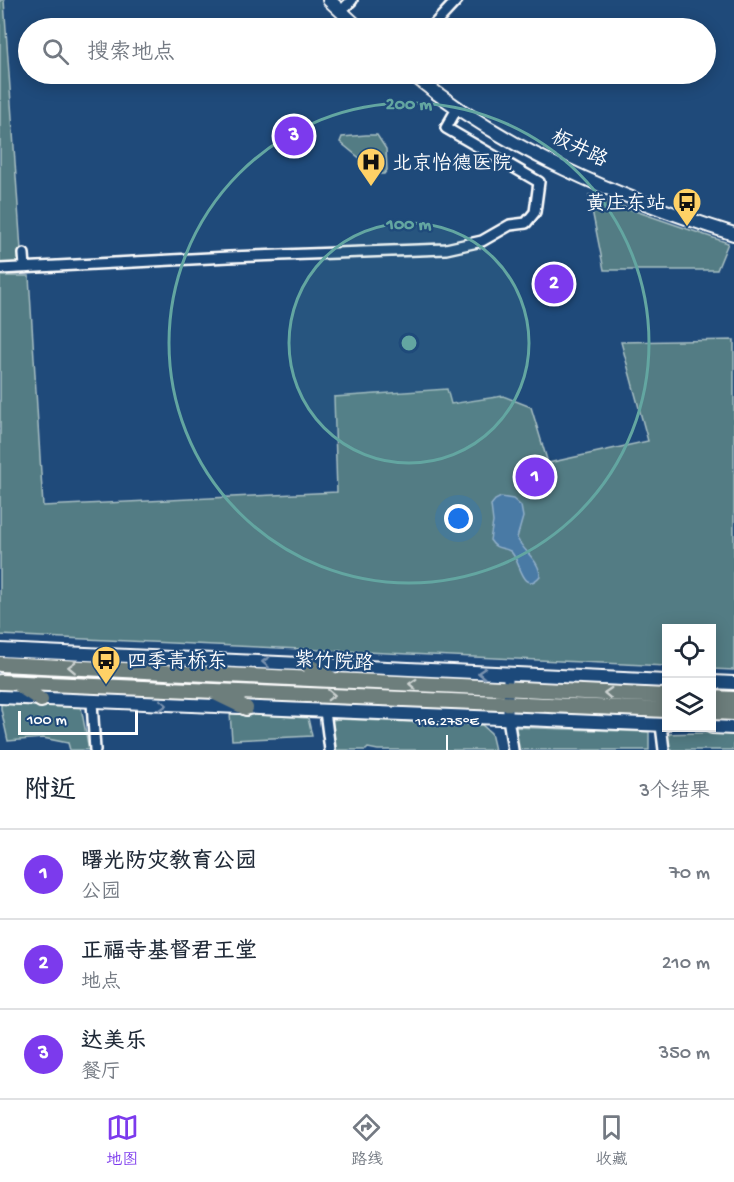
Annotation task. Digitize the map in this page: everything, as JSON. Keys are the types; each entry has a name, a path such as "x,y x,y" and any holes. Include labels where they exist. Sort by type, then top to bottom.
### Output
{"main road":[{"name":"紫竹院路","path":"0,664 334,680 509,681 662,696"},
{"path":"306,664 334,680"},
{"name":"紫竹院路","path":"0,682 662,710"},
{"path":"15,682 41,700"},
{"path":"211,690 246,708"},
{"path":"716,698 734,699"},
{"path":"631,708 662,722"},
{"path":"716,712 734,713"}],"street":[{"path":"329,0 348,18"},
{"path":"440,18 457,0"},
{"path":"346,2 361,18"},
{"path":"426,84 487,126 552,163 607,190 734,234"},
{"name":"板井路","path":"438,84 490,121 555,158 673,209 734,227"},
{"path":"0,268 446,249 482,241 510,225 526,224 535,212 539,182 446,128 458,107"},
{"path":"24,254 25,267"},
{"name":"紫竹院路","path":"0,650 306,664 509,681 662,681"},
{"path":"509,681 508,718 513,750"},
{"path":"716,682 734,683"},
{"path":"0,697 662,723"},
{"path":"92,702 95,750"},
{"path":"325,711 330,750"},
{"path":"716,727 734,728"},
{"path":"664,750 665,732"}],"green space":[{"path":"0,0 4,0 22,265 0,265"},
{"path":"377,135 386,149 387,170 384,174 379,174 340,142 342,137"},
{"path":"589,195 728,243 717,270 604,270"},
{"path":"0,276 29,276 43,506 337,492 334,397 447,389 451,404 503,396 531,407 548,463 648,441 621,342 734,340 734,670 716,669 716,624 662,624 662,666 0,635"},
{"path":"1,700 12,700 13,705 81,707 89,750 70,750 68,743 43,738 8,741"},
{"path":"230,713 308,718 312,736 232,740"},
{"path":"338,719 482,725 491,733 495,750 378,750 368,748 366,750 332,750 328,721"},
{"path":"511,727 649,732 649,750 515,750"},
{"path":"734,732 734,750 669,750 665,734"}],"water":[{"path":"501,497 513,499 521,506 523,517 517,538 539,571 540,576 534,581 529,582 525,579 510,551 497,547 490,540 493,522 491,505"}],"place":[{"name":"达美乐","path":"294,136"},
{"name":"北京怡德医院","path":"371,188"},
{"name":"黄庄东站","path":"687,228"},
{"name":"正福寺基督君王堂","path":"554,284"},
{"name":"曙光防灾教育公园","path":"535,477"},
{"name":"四季青桥东","path":"106,686"}]}
